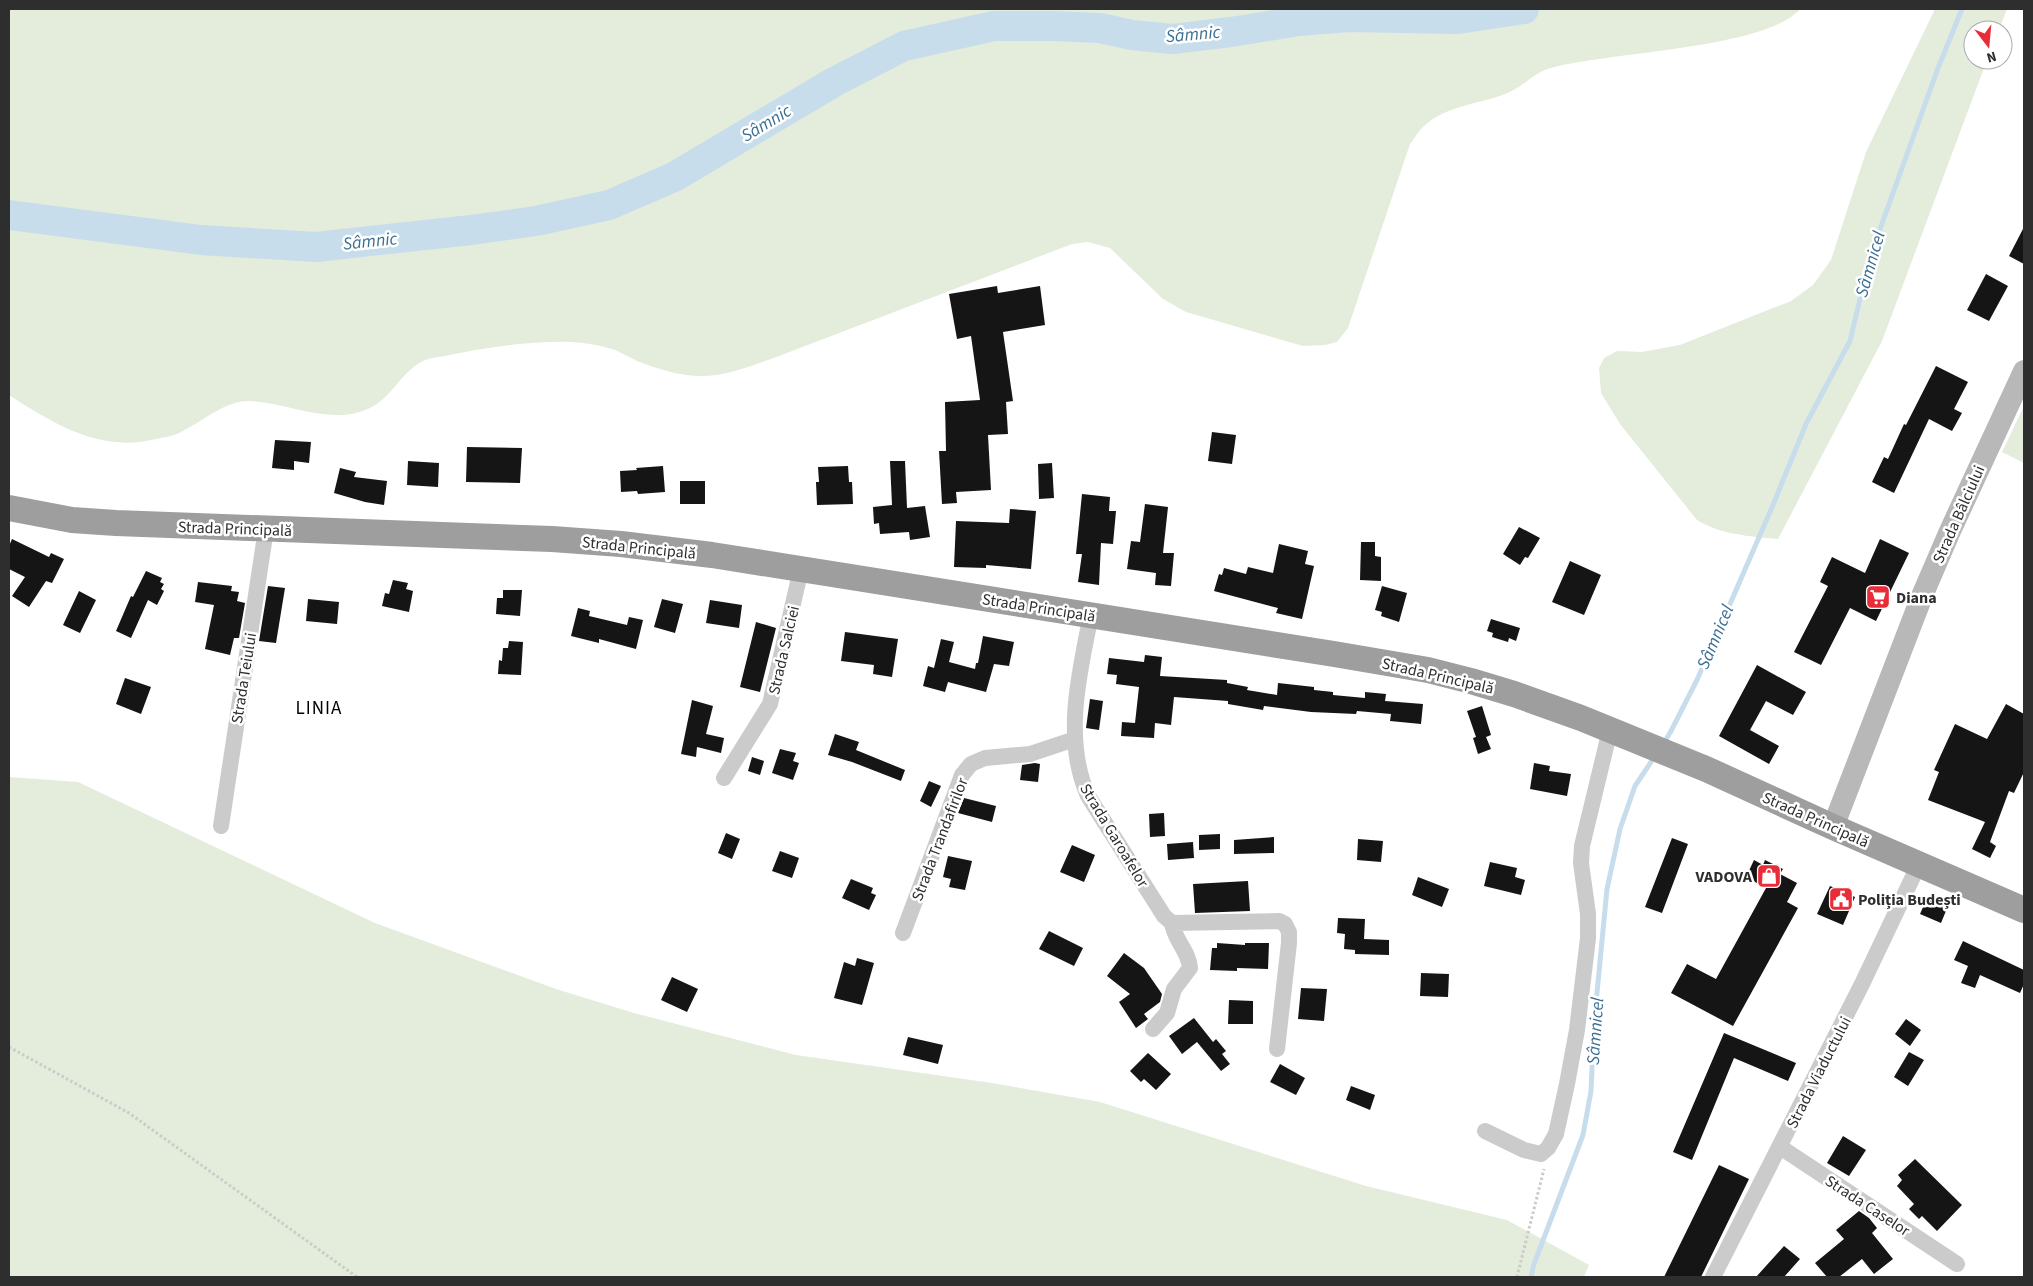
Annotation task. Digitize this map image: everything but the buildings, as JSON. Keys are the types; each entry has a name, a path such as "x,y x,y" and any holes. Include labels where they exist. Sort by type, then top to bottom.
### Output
{"highway":[{"name":"Strada Principală","path":"9,508 72,520 611,543 712,555 1428,670 1514,694 1610,730 1706,769 1833,827 2024,910"}],"main road":[{"name":"Strada Bâlciului","path":"1833,827 1922,596 2024,371"}],"street":[{"name":"Strada Teiului","path":"221,826 266,529"},
{"name":"Strada Salciei","path":"724,778 770,704 801,569"},
{"path":"1075,739 1076,700 1091,615"},
{"path":"1484,1131 1524,1150 1541,1154 1548,1148 1556,1134 1568,1084 1585,973 1588,914 1582,881 1582,846 1610,730"},
{"name":"Strada Garoafelor","path":"1075,739 1079,772 1088,796 1164,916 1172,923 1173,931 1190,959 1190,968 1174,989 1167,1013 1153,1030"},
{"name":"Strada Trandafirilor","path":"903,933 962,775 971,764 985,758 1030,754 1075,739"},
{"name":"Strada Viaductului","path":"1713,1277 1862,984 1918,864"},
{"path":"1172,923 1279,922 1285,924 1289,932 1289,943 1276,1049"},
{"name":"Strada Caselor","path":"1780,1146 1957,1264"}],"path":[{"path":"9,1046 129,1113 357,1277"},
{"path":"1517,1277 1544,1170 1556,1134"}],"green space":[{"path":"9,9 1800,9 1782,22 1755,33 1684,48 1551,68 1539,73 1511,92 1463,106 1432,119 1422,128 1410,144 1348,328 1337,342 1325,345 1303,346 1186,312 1163,299 1110,248 1088,242 1072,244 771,359 725,373 696,376 674,373 637,361 615,350 583,343 558,342 510,345 424,361 408,372 377,404 355,413 325,414 264,402 240,402 215,412 177,434 135,442 116,442 78,433 43,416 9,395"},
{"path":"1935,9 2007,9 2003,20 1963,20 1963,70 1983,70 1882,341 1778,539 1736,534 1706,525 1697,520 1620,424 1601,393 1599,368 1604,358 1617,351 1642,352 1680,345 1791,301 1813,285 1831,260 1866,152"},
{"path":"2024,406 2024,463 2002,452"},
{"path":"9,777 78,782 375,923 556,989 634,1013 796,1055 992,1083 1100,1102 1366,1186 1507,1220 1589,1265 1584,1277 9,1277"}],"waterway":[{"name":"Sâmnic","path":"9,215 201,240 316,247 471,230 536,221 609,205 674,177 834,82 904,46 994,26 1100,28 1132,35 1172,39 1299,21 1349,17 1458,19 1524,9"},
{"name":"Sâmnicel","path":"1664,743 1697,680 1806,424 1850,341 1870,257 1938,68 1962,9"},
{"name":"Sâmnicel","path":"1531,1277 1534,1264 1583,1135 1591,1091 1594,1024 1607,889 1620,829 1635,786 1655,756"}],"place":[{"name":"Diana","path":"1878,597"},
{"name":"VADOVA","path":"1769,876"},
{"name":"Poliția Budești","path":"1841,899"}],"district":[{"name":"LINIA","path":"319,707"}]}
